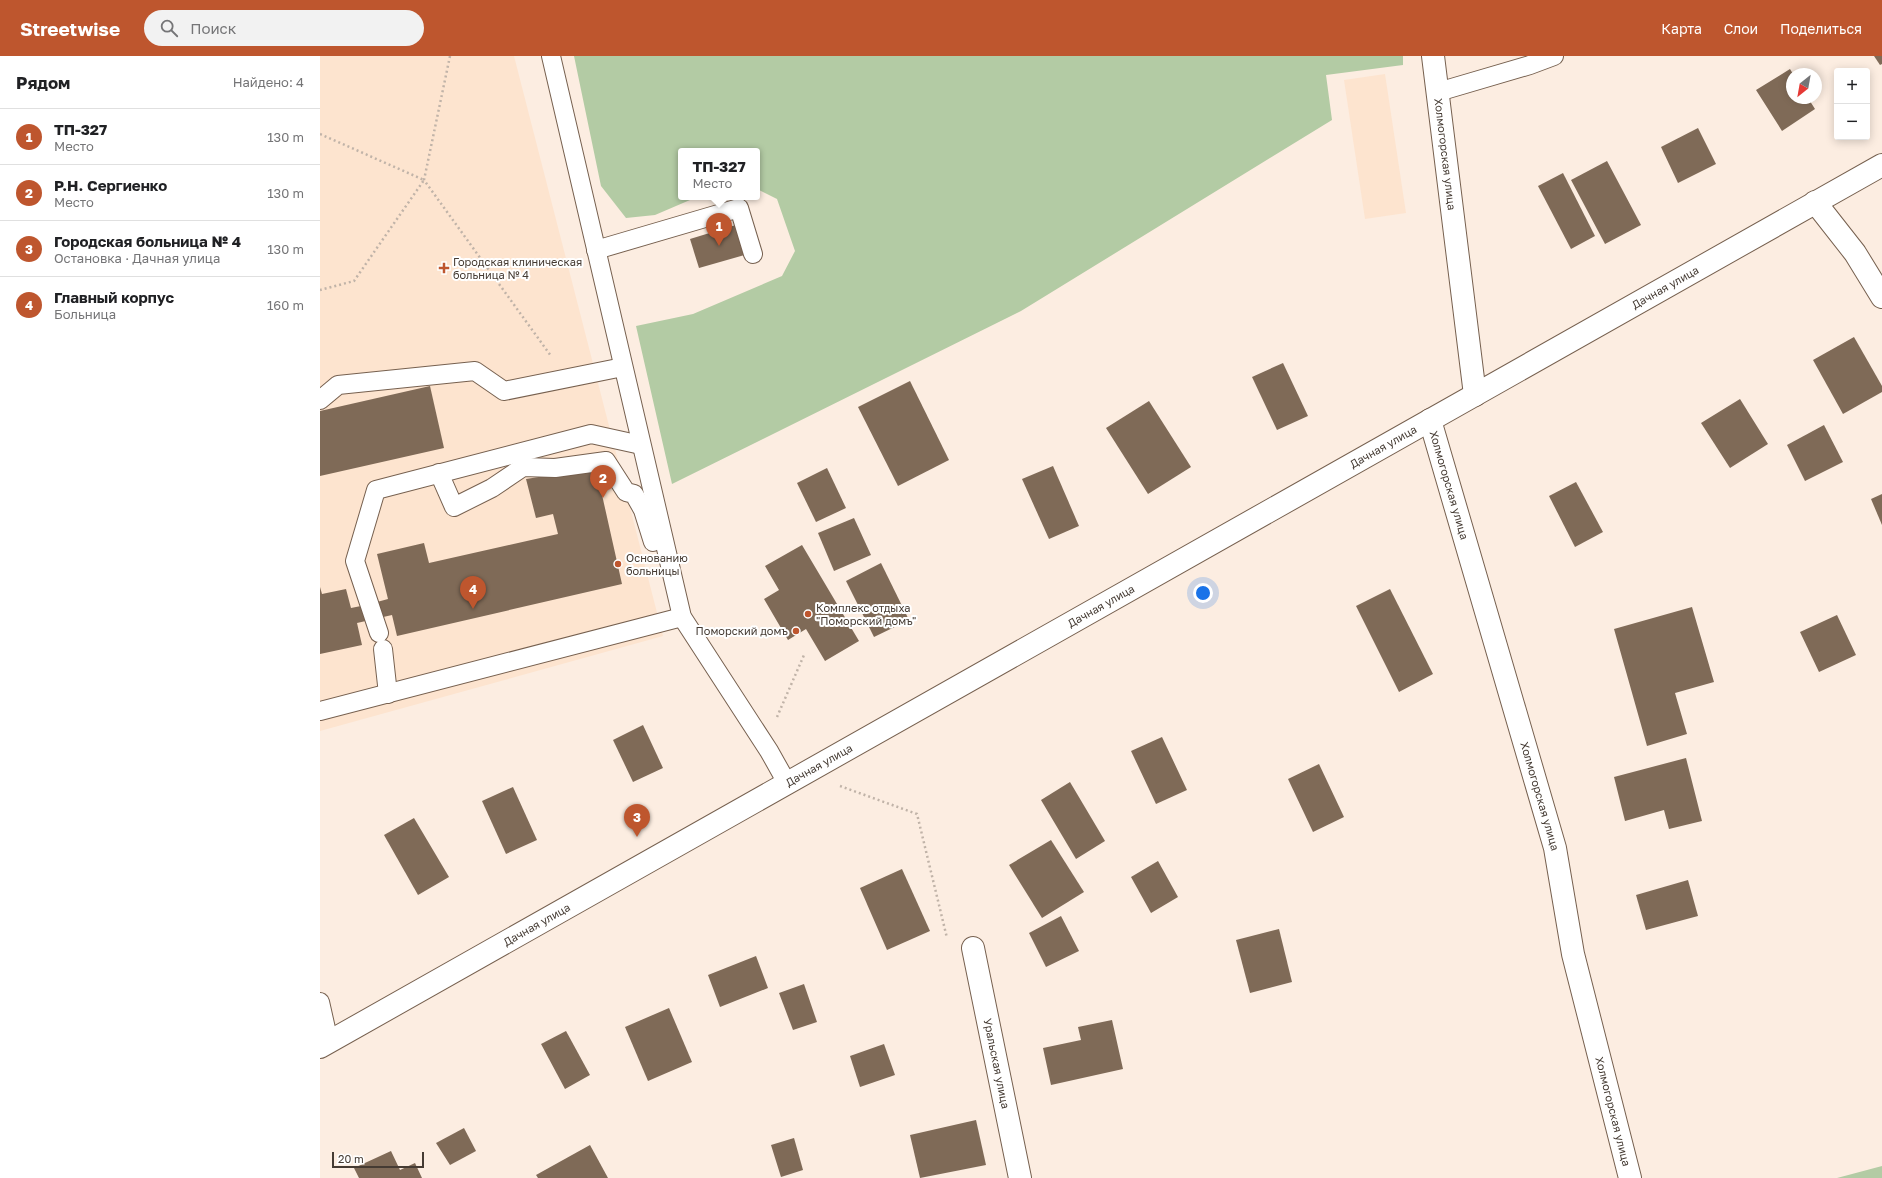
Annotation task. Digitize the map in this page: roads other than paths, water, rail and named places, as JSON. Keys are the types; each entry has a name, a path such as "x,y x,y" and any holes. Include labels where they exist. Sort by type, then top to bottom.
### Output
{"street":[{"name":"Холмогорская улица","path":"1434,56 1475,395"},
{"name":"Дачная улица","path":"324,1045 1882,165"},
{"path":"1815,202 1855,253 1882,298"},
{"name":"Холмогорская улица","path":"1430,420 1555,848 1573,954 1630,1178"},
{"name":"Уральская улица","path":"973,948 1020,1178"}],"lane":[{"path":"551,56 682,617 769,751 795,778"},
{"path":"1438,92 1530,66 1554,56"},
{"path":"596,250 739,208 753,254"},
{"path":"320,400 338,385 475,371 504,391 623,366"},
{"path":"388,694 381,641 355,561 376,490 591,434 641,445"},
{"path":"439,473 454,507 492,488 523,467 556,468 606,462 626,492 634,494 643,510 661,574 673,582"},
{"path":"320,711 682,617"},
{"path":"320,1002 324,1045"}],"place":[{"name":"ТП-327","path":"719,246"},
{"name":"Городская клиническая больница № 4","path":"444,268"},
{"name":"Р.Н. Сергиенко","path":"603,498"},
{"name":"Основанию больницы","path":"618,564"},
{"name":"Главный корпус","path":"473,609"},
{"name":"Комплекс отдыха \"Поморский домъ\"","path":"808,614"},
{"name":"Поморский домъ","path":"796,631"},
{"name":"Городская больница № 4","path":"637,837"}]}
